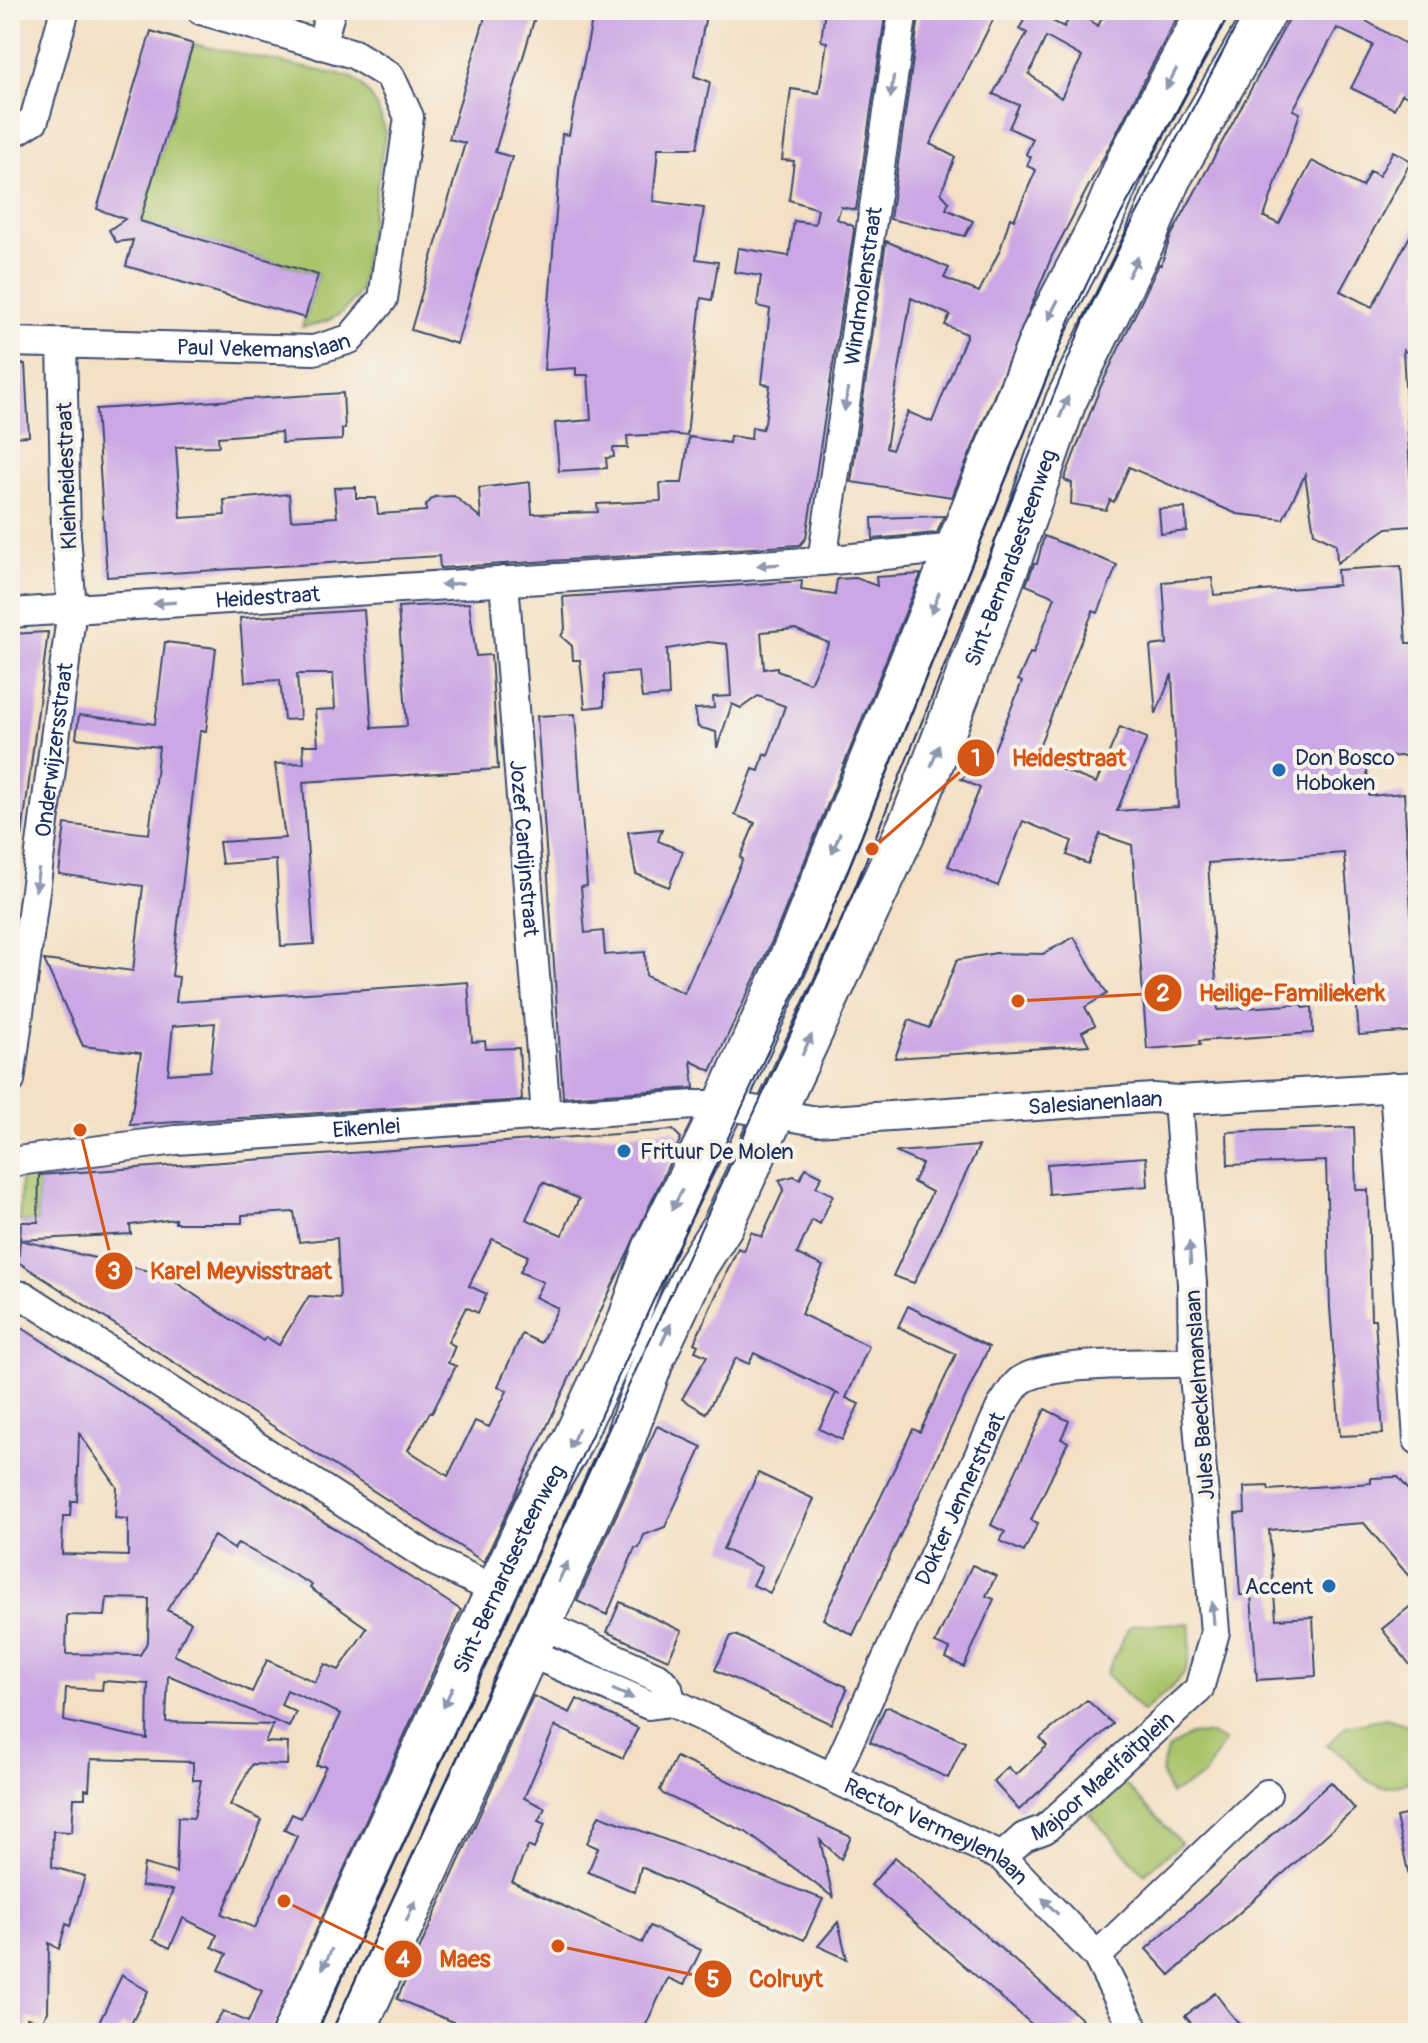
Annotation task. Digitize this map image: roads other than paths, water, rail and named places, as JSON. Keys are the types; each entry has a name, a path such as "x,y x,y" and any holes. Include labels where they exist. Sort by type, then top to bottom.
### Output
{"main road":[{"name":"Sint-Bernardsesteenweg","path":"293,2033 533,1510 567,1452 636,1304 653,1249 724,1105 795,946 1055,304 1083,260 1127,161 1208,10"},
{"name":"Sint-Bernardsesteenweg","path":"354,2033 622,1447 655,1356 774,1115 913,815 1011,560 1066,401 1144,242 1170,179 1267,10"}],"street":[{"path":"10,135 34,120 65,10"},
{"name":"Paul Vekemanslaan","path":"10,342 314,350 350,339 383,299 409,117 390,76 354,54 201,10"},
{"path":"321,45 331,10"},
{"name":"Windmolenstraat","path":"822,561 903,10"},
{"name":"Kleinheidestraat","path":"62,343 66,536 72,609"},
{"name":"Heidestraat","path":"10,613 822,561 957,548"},
{"name":"Jozef Cardijnstraat","path":"504,581 546,1116"},
{"name":"Onderwijzersstraat","path":"10,1081 72,609"},
{"path":"1406,1086 1418,1440"},
{"name":"Salesianenlaan","path":"774,1115 817,1121 1153,1098 1178,1100 1406,1086"},
{"name":"Jules Baeckelmanslaan","path":"1178,1100 1192,1284 1193,1360 1215,1632 1199,1689"},
{"path":"724,1105 774,1115"},
{"name":"Eikenlei","path":"10,1162 176,1140 724,1105"},
{"path":"10,1295 24,1296 434,1561 496,1590"},
{"name":"Dokter Jennerstraat","path":"833,1777 1001,1407 1020,1381 1043,1372 1193,1360"},
{"name":"Rector Vermeylenlaan","path":"533,1637 596,1649 659,1678 668,1688 671,1702"},
{"name":"Rector Vermeylenlaan","path":"533,1637 584,1677 649,1705 671,1702 1002,1857 1097,1956 1136,2033"},
{"path":"584,1677 596,1649"},
{"name":"Majoor Maelfaitplein","path":"1002,1857 1024,1837 1045,1829 1199,1689"},
{"path":"1097,1956 1267,1794"}],"tram line":[{"path":"317,2033 823,931 1072,315 1114,227 1231,10"},
{"path":"331,2033 835,937 1084,320 1245,10"}],"place":[{"name":"Don Bosco Hoboken","path":"1279,770"},
{"name":"Heidestraat","path":"872,849"},
{"name":"Heilige-Familiekerk","path":"1018,1001"},
{"name":"Karel Meyvisstraat","path":"80,1130"},
{"name":"Frituur De Molen","path":"624,1151"},
{"name":"Accent","path":"1329,1586"},
{"name":"Maes","path":"284,1901"},
{"name":"Colruyt","path":"558,1946"}]}
